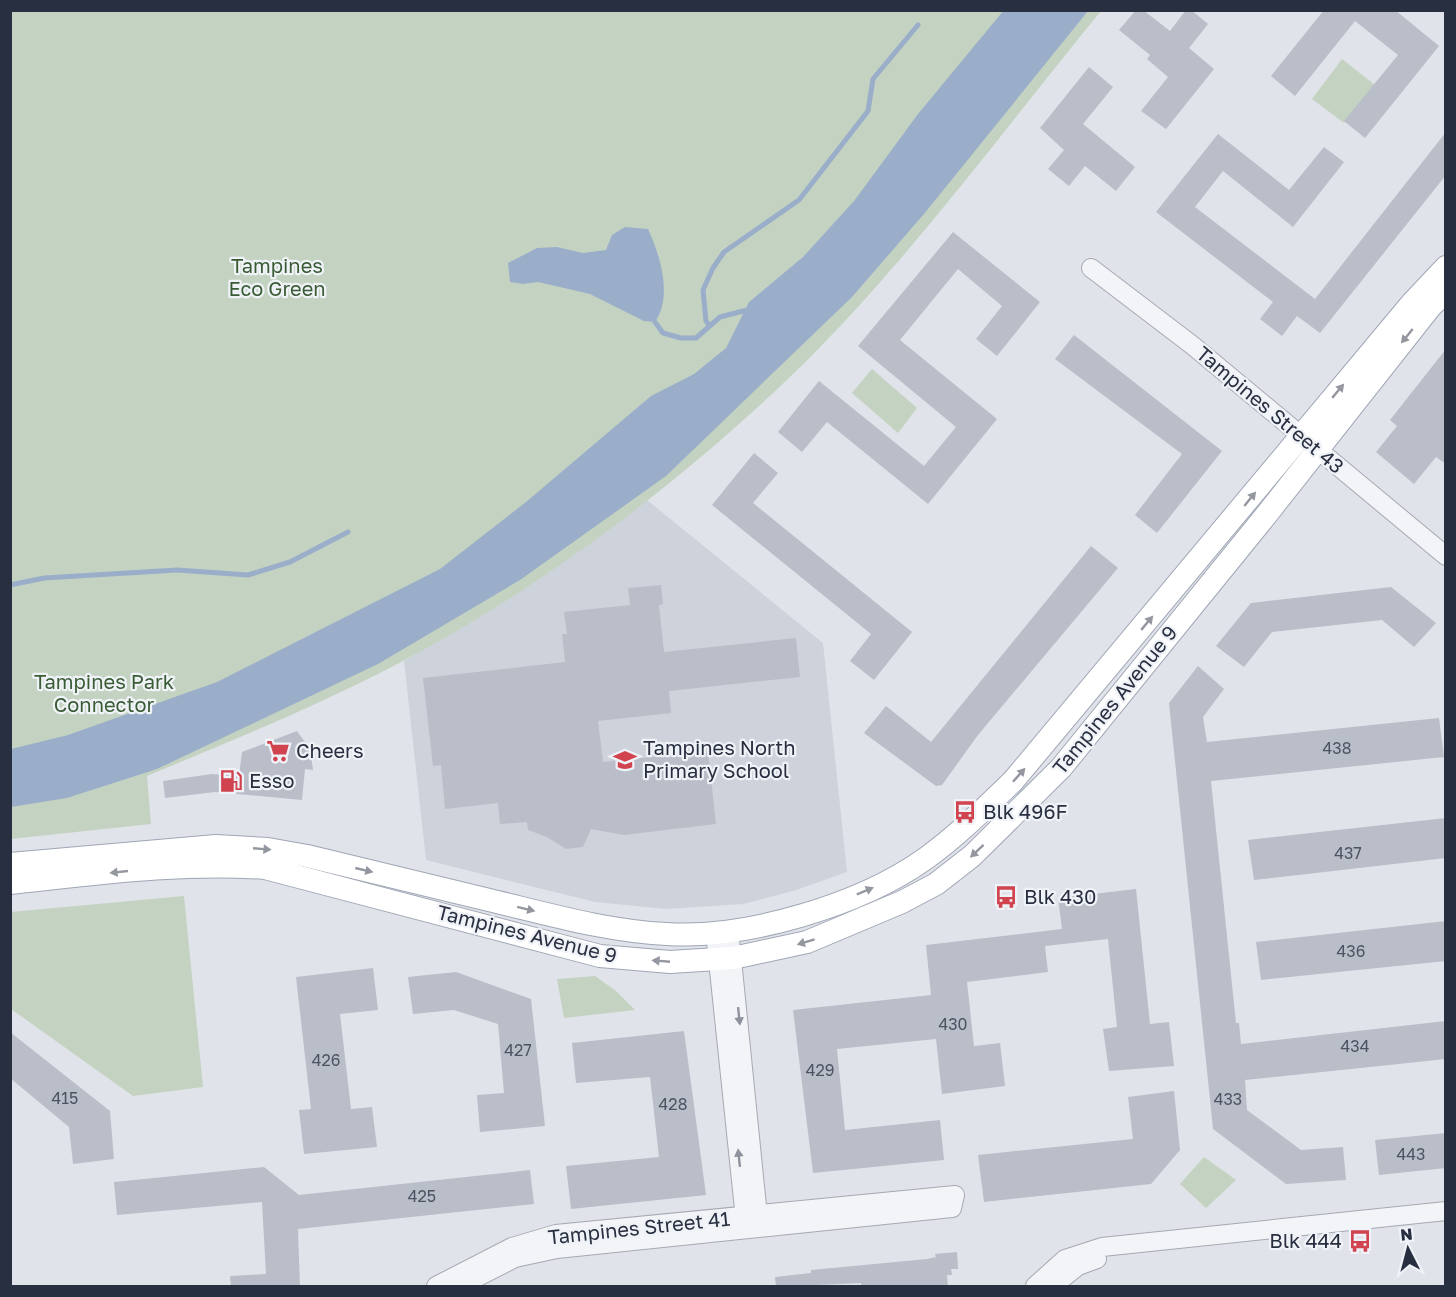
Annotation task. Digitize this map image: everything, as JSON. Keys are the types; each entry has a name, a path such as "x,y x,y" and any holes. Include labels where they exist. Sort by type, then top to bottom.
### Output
{"main road":[{"name":"Tampines Avenue 9","path":"10,883 177,866 216,865 265,868 600,956 670,962 726,959 807,942 868,918 936,884 972,856 1060,768 1309,443 1412,303 1446,267"},
{"name":"Tampines Avenue 9","path":"10,864 216,846 268,849 308,856 604,928 669,935 722,931 802,916 860,893 894,879 955,836 1041,750 1309,443 1446,292"}],"street":[{"name":"Tampines Street 43","path":"1091,268 1191,345 1446,556"},
{"name":"Tampines Street 41","path":"722,931 752,1222"},
{"name":"Tampines Street 41","path":"436,1287 476,1270 556,1249 752,1222 955,1195 956,1199 952,1208 752,1222"},
{"path":"1035,1287 1046,1274 1065,1259 1102,1247 1446,1212"},
{"path":"1053,1287 1078,1266 1112,1255 1446,1219"},
{"name":"Tampines Street 41","path":"460,1287 476,1270"}],"shaded area":[{"name":"Tampines North Primary School","path":"647,500 823,643 847,872 793,891 743,904 666,909 595,902 426,860 404,661 532,583"}],"green space":[{"name":"Tampines Eco Green","path":"10,11 1101,11 902,257 817,350 730,432 596,540 501,604 403,661 308,707 147,776 151,824 11,839"},
{"path":"1342,59 1375,85 1344,123 1312,99"},
{"path":"872,369 917,408 898,433 852,393"},
{"path":"184,896 203,1087 133,1096 11,1009 11,912"},
{"path":"595,976 616,991 635,1010 564,1018 557,979"},
{"path":"1204,1157 1236,1180 1206,1208 1180,1184"}],"water":[{"path":"1004,10 1088,11 924,214 852,297 666,476 520,580 378,664 157,769 67,798 11,807 11,749 68,735 217,682 440,569 526,502 651,396 694,374 726,348 749,302 803,257 854,201 918,114"},
{"path":"625,227 648,229 657,251 664,288 660,312 655,322 644,321 590,294 538,282 523,284 510,282 508,263 537,248 557,247 583,253 606,250 612,235"}],"building":[{"path":"1136,10 1143,10 1170,31 1186,10 1191,10 1208,24 1189,48 1214,69 1166,129 1141,111 1168,77 1147,59 1150,55 1119,30"},
{"path":"1324,10 1395,10 1439,46 1365,138 1344,121 1398,55 1355,21 1295,96 1271,76"},
{"path":"1089,67 1113,87 1083,124 1135,167 1116,191 1085,166 1069,186 1048,169 1064,150 1040,128"},
{"path":"1446,132 1446,175 1320,333 1297,316 1282,336 1260,319 1273,302 1156,212 1218,134 1289,190 1324,147 1344,162 1293,227 1223,171 1195,207 1315,299"},
{"path":"953,232 1040,302 997,356 976,339 1002,306 958,269 900,340 997,419 928,504 827,422 802,452 778,432 819,381 924,466 956,427 858,346"},
{"path":"1074,335 1222,451 1157,533 1135,515 1182,454 1055,359"},
{"path":"1446,349 1446,464 1436,457 1414,484 1376,452 1397,426 1390,420"},
{"path":"754,453 778,473 753,503 912,632 874,680 850,661 871,634 712,505"},
{"path":"1091,546 1118,568 978,735 942,785 936,786 864,733 886,706 931,742"},
{"path":"661,585 663,604 659,605 664,652 796,638 800,677 669,691 671,713 598,721 603,762 708,751 716,824 624,835 591,829 583,847 566,849 547,837 528,830 527,822 500,824 498,803 445,809 441,765 433,766 423,678 565,662 562,634 567,634 564,612 630,605 628,588"},
{"path":"1391,587 1436,623 1414,647 1382,620 1272,632 1244,667 1216,646 1251,603"},
{"path":"1198,666 1224,689 1203,717 1207,742 1439,718 1444,757 1211,781 1236,1023 1239,1023 1241,1044 1446,1021 1446,1059 1245,1080 1247,1110 1301,1150 1343,1147 1346,1180 1286,1184 1213,1129 1169,703"},
{"path":"297,731 310,749 313,770 305,769 302,800 215,792 165,798 163,781 212,774 239,776 242,752"},
{"path":"1446,818 1446,858 1254,880 1248,840"},
{"path":"1136,889 1150,1024 1169,1022 1174,1066 1109,1071 1103,1029 1117,1027 1108,939 1045,946 1048,972 967,982 974,1046 1000,1043 1005,1086 942,1094 936,1039 837,1049 845,1130 940,1120 944,1160 813,1173 793,1010 931,995 926,945 1062,929 1058,898"},
{"path":"1446,921 1446,961 1261,980 1256,942"},
{"path":"373,968 378,1010 340,1014 351,1109 372,1107 377,1147 304,1154 299,1110 311,1109 296,977"},
{"path":"456,972 531,999 545,1126 480,1132 477,1095 504,1093 498,1024 454,1010 413,1014 408,977"},
{"path":"684,1031 706,1195 571,1209 566,1166 659,1157 650,1077 576,1083 572,1043"},
{"path":"10,1032 110,1111 114,1159 73,1164 69,1127 10,1078"},
{"path":"1174,1091 1180,1150 1151,1184 984,1202 978,1155 1133,1139 1128,1097"},
{"path":"1446,1133 1446,1168 1379,1175 1375,1140"},
{"path":"264,1167 299,1195 530,1170 534,1204 298,1229 300,1287 231,1287 230,1276 266,1274 262,1202 117,1215 114,1182"},
{"path":"957,1252 958,1269 951,1269 952,1275 947,1275 948,1287 861,1287 861,1283 776,1287 775,1277 811,1273 811,1270 927,1259 936,1257 935,1254"}],"waterway":[{"path":"709,325 706,321 703,290 713,268 724,252 799,200 868,111 873,79 918,25"},
{"path":"655,322 663,333 681,338 696,338 720,317 751,309"},
{"path":"10,585 44,578 177,570 248,575 290,562 348,532"}],"place":[{"name":"Cheers","path":"278,751"},
{"name":"Tampines North Primary School","path":"625,760"},
{"name":"Esso","path":"231,781"},
{"name":"Blk 496F","path":"965,812"},
{"name":"Blk 430","path":"1006,897"},
{"name":"Blk 444","path":"1360,1241"}],"park label":[{"name":"Tampines Park Connector","path":"104,694"}]}
